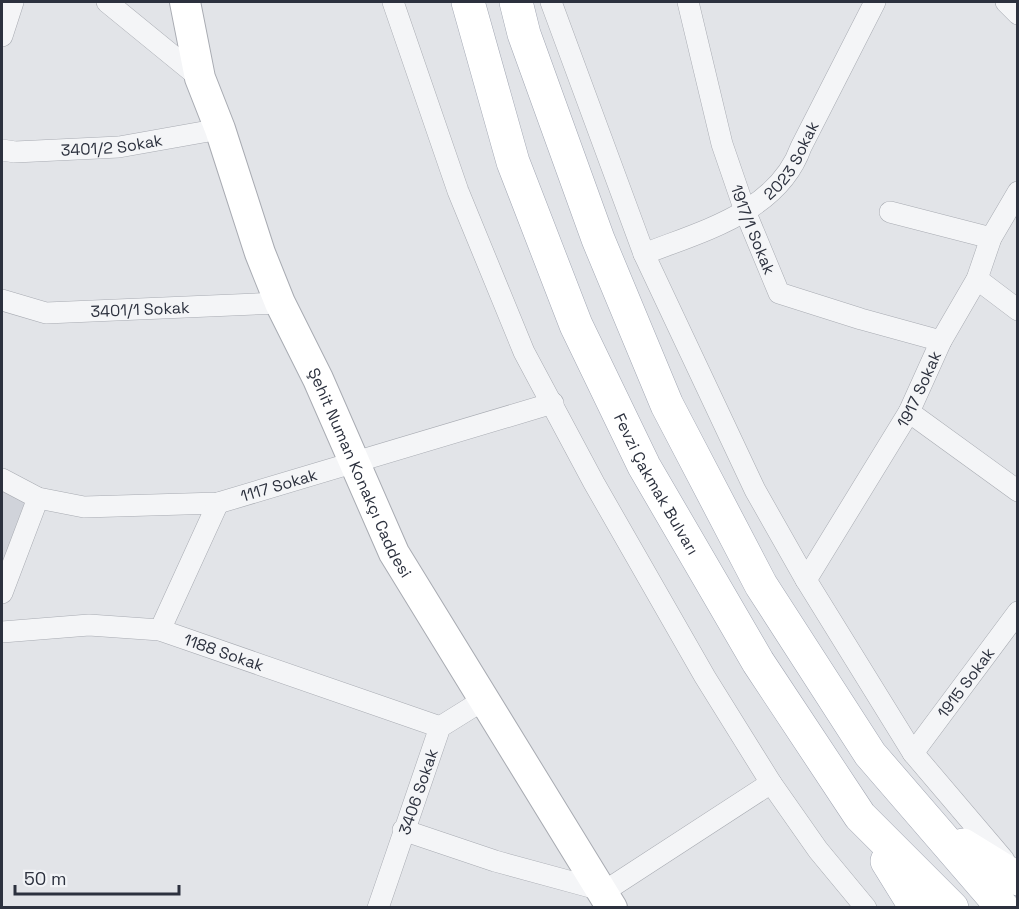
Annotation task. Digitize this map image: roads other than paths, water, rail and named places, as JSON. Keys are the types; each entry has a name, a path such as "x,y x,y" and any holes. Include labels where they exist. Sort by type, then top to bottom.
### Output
{"main road":[{"name":"Fevzi Çakmak Bulvarı","path":"468,2 513,162 576,324 644,466 758,662 860,816 952,908"},
{"path":"516,2 524,34 598,239 667,405 761,585 870,754 1003,908"},
{"path":"860,816 916,908"},
{"path":"935,828 1017,878"}],"street":[{"path":"2,36 13,2"},
{"path":"107,2 200,78"},
{"name":"Şehit Numan Konakçı Caddesi","path":"185,2 200,78 220,129 260,253 280,303 318,379 394,553 608,899"},
{"path":"393,2 458,191 524,352 594,483 705,677 771,783 818,850 866,904"},
{"path":"551,2 644,254 755,490 806,580 913,753 1017,878"},
{"name":"1917/1 Sokak","path":"688,2 722,144 745,211 779,293 861,320 941,341"},
{"name":"2023 Sokak","path":"644,254 734,219 770,193 794,166 801,147 875,2"},
{"path":"1006,2 1017,14"},
{"name":"3401/2 Sokak","path":"2,150 15,152 118,147 220,129"},
{"name":"1917 Sokak","path":"806,580 909,412 941,341 977,279 991,238 1017,192"},
{"path":"890,212 991,238"},
{"path":"977,279 1017,310"},
{"name":"3401/1 Sokak","path":"2,300 46,314 280,303"},
{"name":"1117 Sokak","path":"2,479 38,498 84,507 218,503 355,464 553,403"},
{"path":"909,412 1017,491"},
{"path":"2,593 38,498"},
{"path":"160,630 218,503"},
{"name":"1915 Sokak","path":"913,753 1014,623"},
{"name":"1188 Sokak","path":"2,632 89,625 160,630 440,727"},
{"name":"3406 Sokak","path":"378,908 440,727 485,699"},
{"path":"403,830 608,899 771,783"}]}
